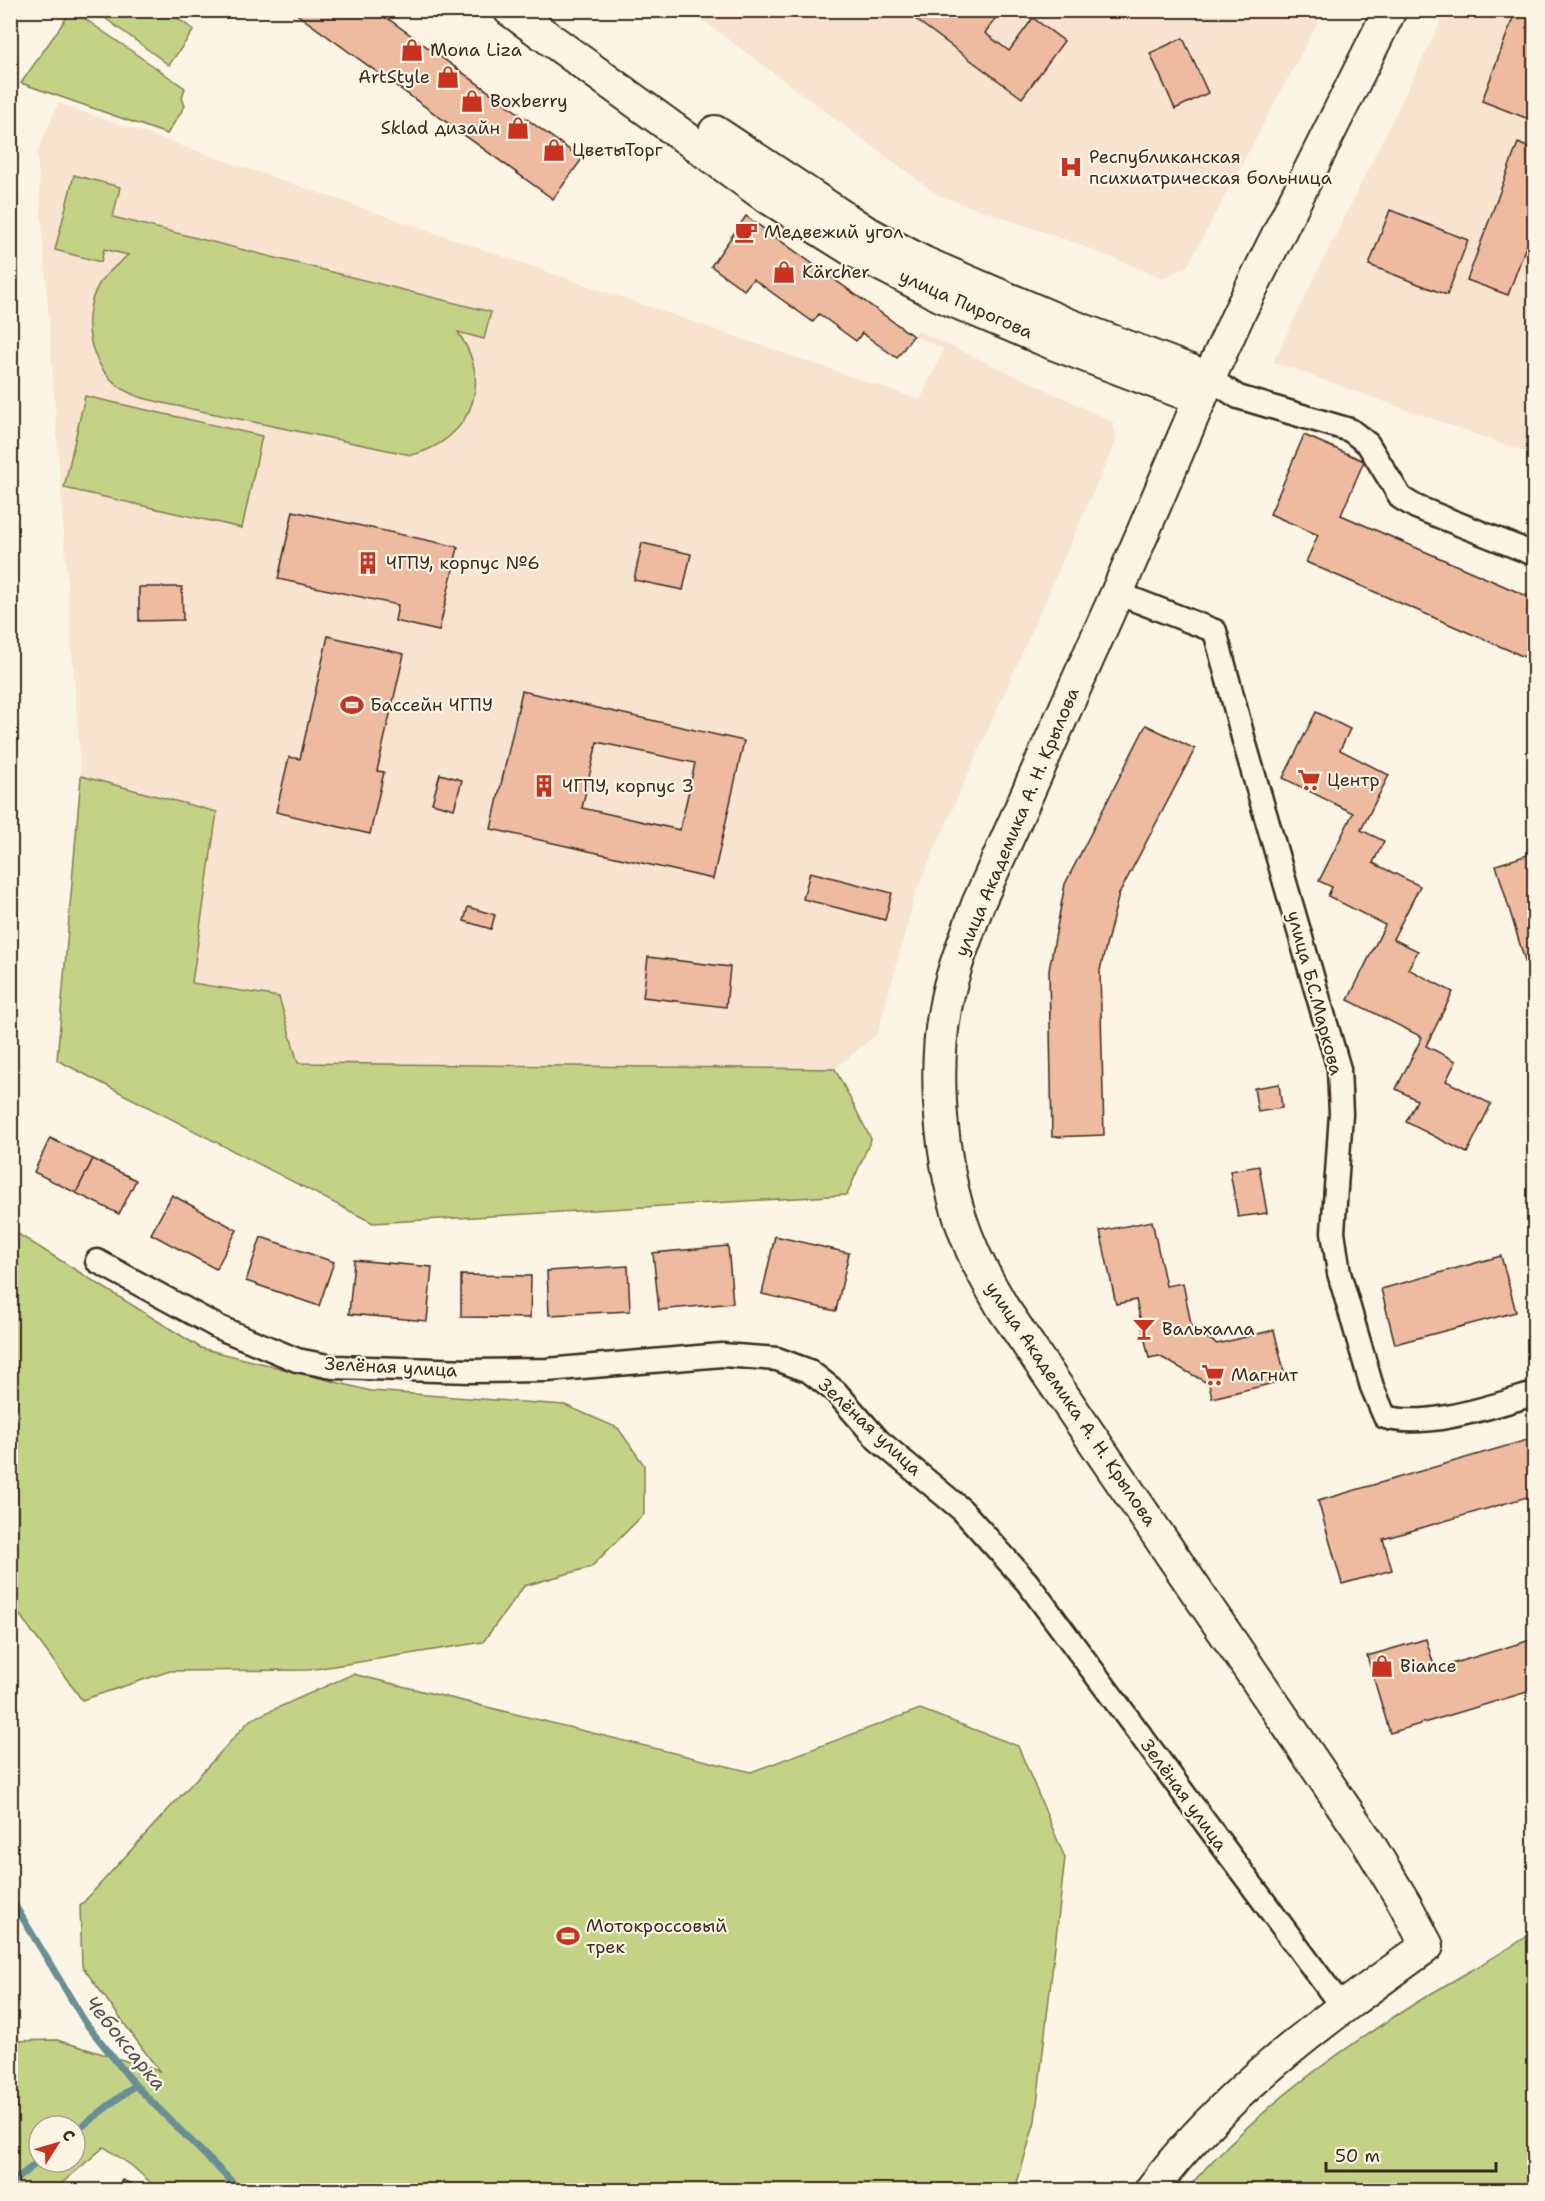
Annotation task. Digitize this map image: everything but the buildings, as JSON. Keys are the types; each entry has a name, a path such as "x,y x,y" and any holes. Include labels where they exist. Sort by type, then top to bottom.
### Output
{"main road":[{"name":"улица Пирогова","path":"510,10 652,101 743,153 864,231 924,263 1064,323 1204,388"},
{"name":"улица Пирогова","path":"548,10 652,101"},
{"name":"улица Академика А. Н. Крылова","path":"1151,2190 1211,2119 1308,2033 1427,1946 1367,1841 1003,1308 970,1247 954,1195 942,1131 940,1064 945,1009 959,955 978,904 1117,593 1204,388 1390,10"}],"street":[{"name":"улица Пирогова","path":"1204,388 1350,430 1368,444 1401,498 1416,507 1534,554"},
{"name":"улица Б.С.Маркова","path":"1117,593 1215,632 1244,741 1339,1069 1341,1114 1333,1232 1339,1273 1372,1387 1384,1417 1405,1421 1436,1419 1534,1395"},
{"name":"Зелёная улица","path":"97,1261 218,1327 297,1360 333,1367 471,1371 547,1370 722,1355 777,1359 809,1371 836,1392 878,1440 962,1510 1027,1582 1342,2007"}],"shaded area":[{"name":"Республиканская психиатрическая больница","path":"690,11 1324,11 1187,267 1163,278 1078,244 938,195"},
{"path":"1446,11 1534,11 1534,455 1273,362"},
{"path":"58,103 920,400 944,349 913,336 918,331 1113,422 1117,439 916,892 878,1033 835,1069 298,1063 279,997 192,983 216,813 81,776 37,153"}],"green space":[{"path":"72,10 185,88 182,98 185,106 167,134 21,83"},
{"path":"100,11 167,11 194,30 169,65 98,13"},
{"path":"74,175 120,187 113,217 491,312 484,339 458,332 470,354 475,374 475,391 464,420 442,442 411,455 163,403 128,392 104,372 97,359 91,344 89,313 99,284 128,255 104,249 101,262 55,250"},
{"path":"85,396 262,436 242,528 64,488"},
{"path":"81,776 217,812 192,983 279,997 298,1063 835,1069 871,1139 847,1195 373,1223 57,1060"},
{"path":"10,1229 201,1348 371,1391 565,1405 618,1428 644,1465 644,1514 591,1567 524,1586 483,1642 309,1670 170,1671 82,1700 11,1603"},
{"name":"Мотокроссовый трек","path":"353,1674 751,1772 920,1709 1018,1746 1065,1858 1035,2121 1015,2190 159,2190 132,2166 104,2147 87,2162 87,2114 27,2114 27,2174 73,2174 54,2190 11,2190 11,2041 57,2040 159,2071 82,1966 80,1906 250,1720"},
{"path":"1534,1933 1534,2190 1186,2190 1236,2137 1320,2067 1411,2006"}],"waterway":[{"name":"Чебоксарка","path":"10,1897 85,2022 135,2085 240,2190"},
{"path":"87,2123 135,2085"},
{"path":"10,2184 27,2171"}],"place":[{"name":"Mona Liza","path":"412,50"},
{"name":"ArtStyle","path":"448,77"},
{"name":"Boxberry","path":"472,101"},
{"name":"Sklad дизайн","path":"518,128"},
{"name":"ЦветыТорг","path":"554,150"},
{"name":"Республиканская психиатрическая больница","path":"1071,167"},
{"name":"Медвежий угол","path":"746,232"},
{"name":"Kärcher","path":"784,272"},
{"name":"ЧГПУ, корпус №6","path":"368,563"},
{"name":"Бассейн ЧГПУ","path":"352,705"},
{"name":"Центр","path":"1309,780"},
{"name":"ЧГПУ, корпус 3","path":"544,786"},
{"name":"Вальхалла","path":"1144,1329"},
{"name":"Магнит","path":"1213,1375"},
{"name":"Biance","path":"1382,1666"},
{"name":"Мотокроссовый трек","path":"568,1936"}]}
